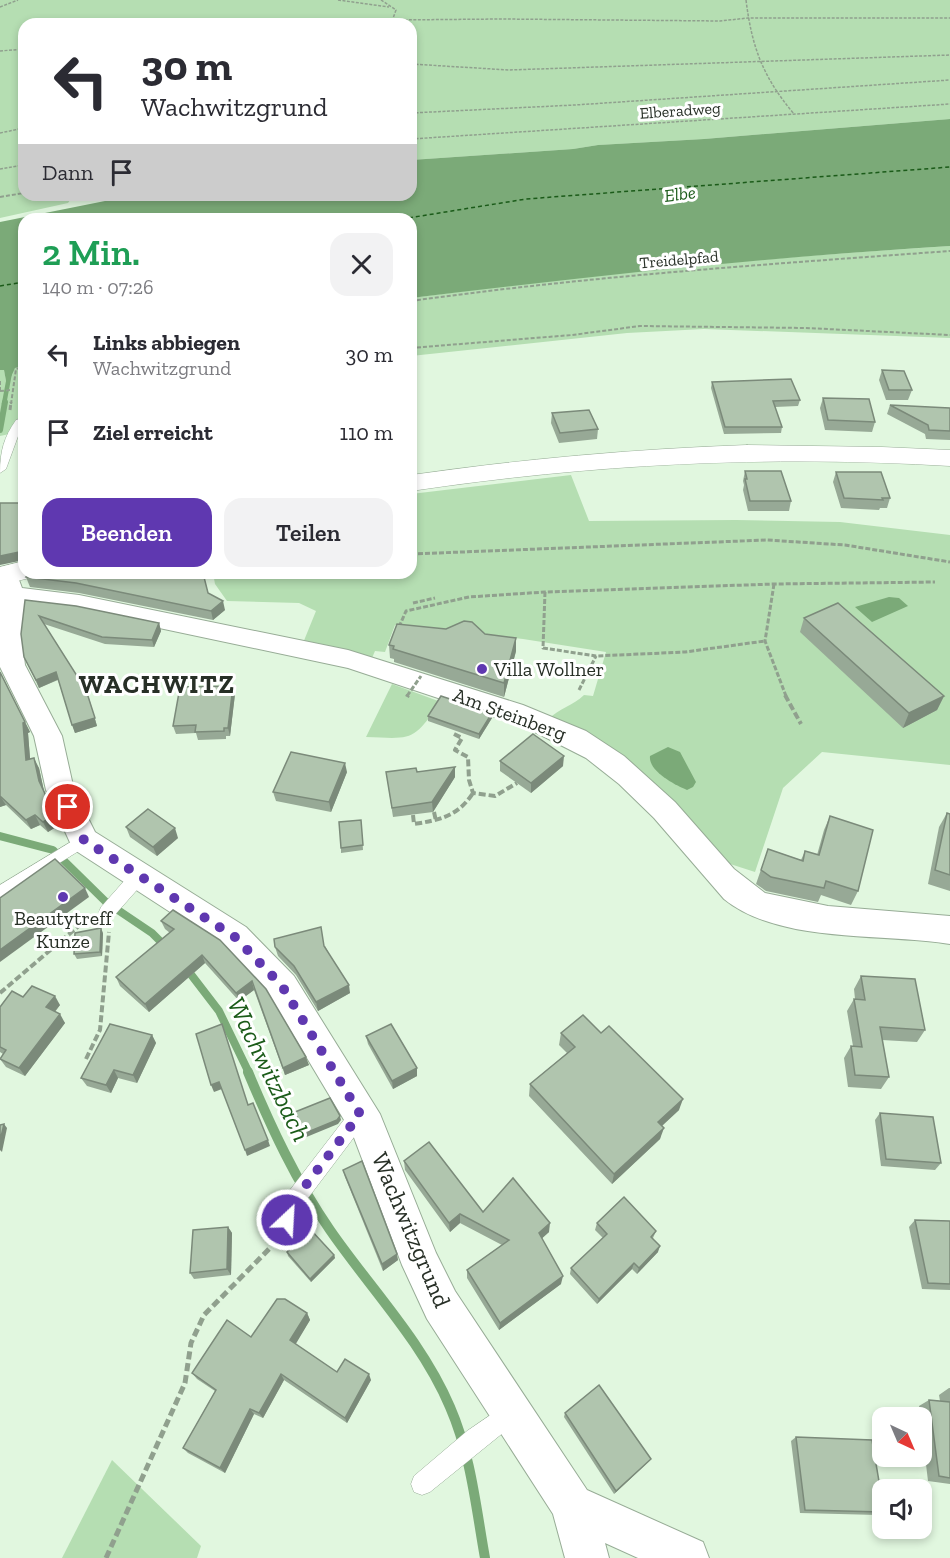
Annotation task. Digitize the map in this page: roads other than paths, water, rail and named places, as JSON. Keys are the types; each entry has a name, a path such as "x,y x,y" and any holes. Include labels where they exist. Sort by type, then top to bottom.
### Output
{"main road":[{"path":"417,482 515,468 633,457 770,453 950,458"}],"street":[{"name":"Wachwitzgrund","path":"11,579 14,606 9,641 12,665 48,736 60,790 77,845 113,906 235,937 282,986 367,1126 421,1265 441,1305 572,1505 587,1558"},
{"name":"Am Steinberg","path":"11,579 79,603 348,659 390,670 533,719 579,740 614,763 669,815 732,886 754,903 814,919 928,926 950,930"},
{"path":"572,1505 687,1558"}],"lane":[{"path":"0,426 18,422"},
{"path":"0,469 12,434 18,425"},
{"path":"0,893 77,845"},
{"path":"284,1234 290,1206 360,1114"},
{"path":"422,1484 511,1412"}],"water":[{"name":"Elbe","path":"950,119 950,246 680,268 417,297 417,213 45,213 105,201 417,201 417,160"},
{"path":"18,218 18,367 15,368 9,381 6,381 4,370 0,370 0,222"},
{"path":"889,597 899,598 908,606 872,622 855,607"},
{"path":"668,747 680,752 696,782 693,787 687,790 676,785 653,767 650,756"}],"waterway":[{"name":"Wachwitzbach","path":"4,404 10,372"},
{"name":"Wachwitzbach","path":"0,430 5,402"},
{"name":"Wachwitzbach","path":"0,836 53,850 106,902 152,933 165,946"},
{"name":"Wachwitzbach","path":"186,968 219,1011 249,1073"},
{"name":"Wachwitzbach","path":"248,1072 285,1153 306,1192 345,1252 410,1337 450,1407 463,1444 472,1482 485,1558"}],"place":[{"name":"Villa Wollner","path":"482,669"},
{"name":"Beautytreff Kunze","path":"63,897"}],"district":[{"name":"WACHWITZ","path":"157,684"}]}
